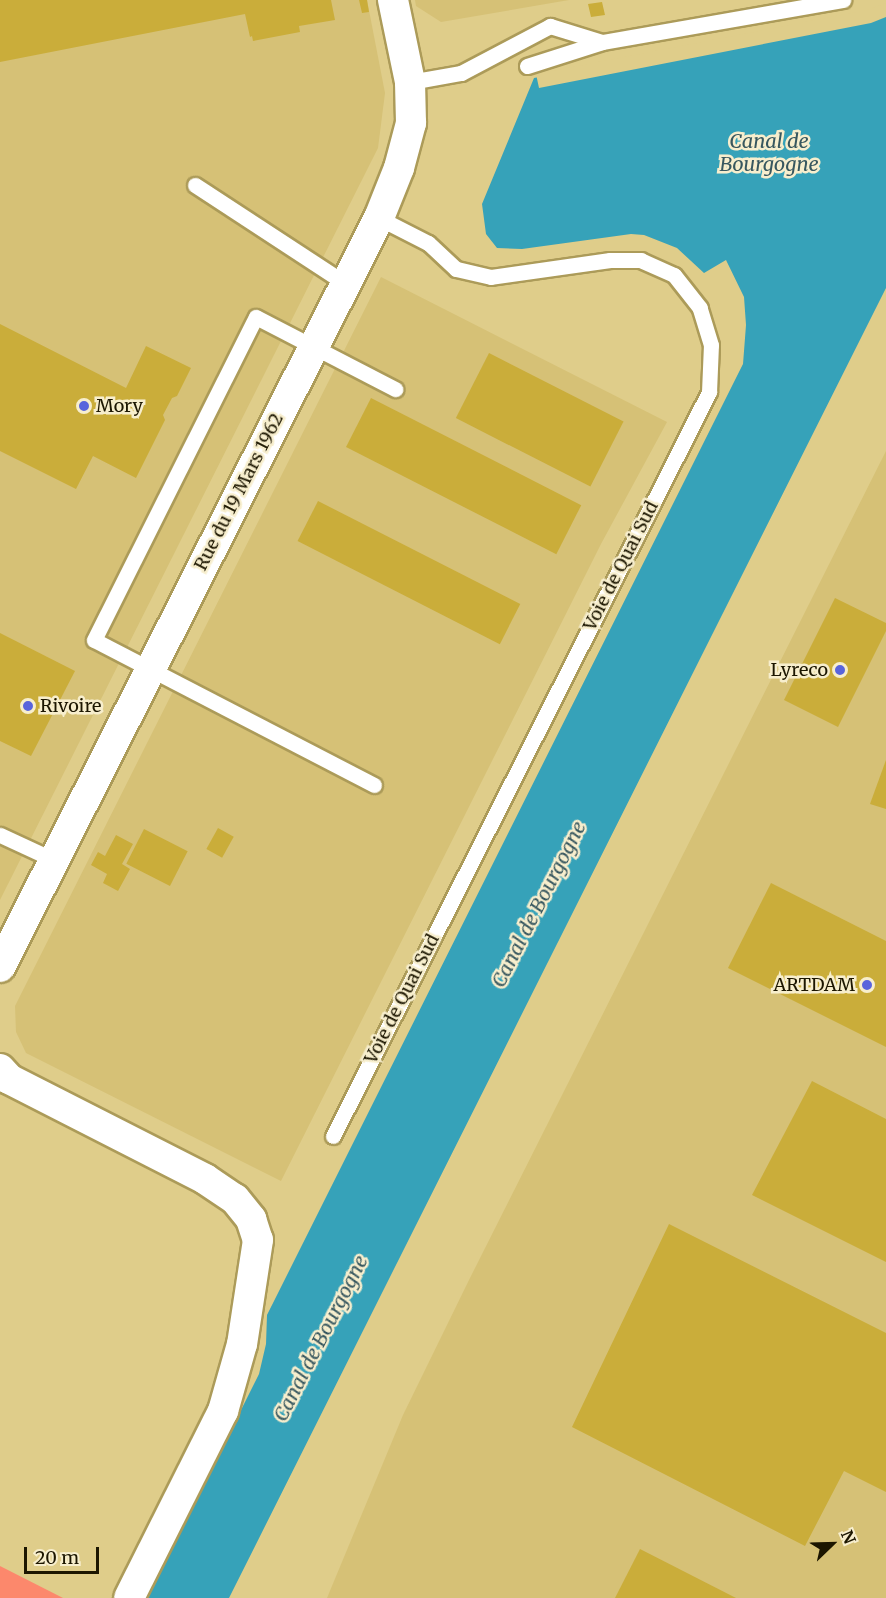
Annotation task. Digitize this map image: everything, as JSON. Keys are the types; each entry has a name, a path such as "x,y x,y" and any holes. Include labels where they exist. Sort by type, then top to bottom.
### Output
{"street":[{"name":"Rue du 19 Mars 1962","path":"0,967 378,218 399,168 411,123 410,82 393,0"},
{"path":"0,1069 9,1079 206,1179 235,1199 251,1219 258,1240 242,1344 223,1411 129,1598"}],"lane":[{"path":"527,66 602,42 843,0"},
{"path":"410,82 461,73 550,26 602,42"},
{"path":"195,185 345,283"},
{"name":"Voie de Quai Sud","path":"333,1136 709,392 711,345 700,308 674,275 641,260 610,260 491,277 456,269 428,243 378,218"},
{"path":"374,785 94,640 256,317 395,389"},
{"path":"0,835 52,860"}],"shaded area":[{"path":"0,0 367,0 385,93 378,148 0,900"},
{"path":"415,0 569,0 441,22 416,6"},
{"path":"381,277 667,422 601,544 281,1181 26,1053 16,1032 15,1006"},
{"path":"886,451 886,1598 327,1598 403,1415"},
{"path":"0,1566 63,1598 0,1598"}],"water":[{"name":"Canal de Bourgogne","path":"886,6 886,288 229,1598 147,1598 259,1374 266,1344 267,1315 743,364 746,325 744,297 726,260 704,273 677,248 644,235 631,234 522,249 497,248 486,234 482,204 534,78 868,13"}],"pier":[{"path":"886,3 886,17 871,23 539,88 536,74 867,10"}],"building":[{"path":"0,0 331,0 335,20 299,26 300,32 253,41 245,14 0,62"},
{"path":"359,0 367,0 369,12 362,13"},
{"path":"602,2 605,15 591,17 588,4"},
{"name":"Mory","path":"0,324 126,388 146,346 191,368 177,396 172,398 163,415 165,420 136,478 93,456 76,489 0,451"},
{"path":"489,353 624,422 590,487 456,418"},
{"path":"371,398 581,505 556,554 346,447"},
{"path":"318,501 520,604 500,644 298,541"},
{"path":"835,598 886,623 886,631 838,727 784,700"},
{"name":"Rivoire","path":"0,633 75,671 31,756 0,741"},
{"path":"886,760 886,809 870,804"},
{"path":"218,828 234,837 222,858 206,849"},
{"path":"144,829 188,851 170,886 126,864"},
{"path":"116,835 133,844 122,864 130,869 118,891 103,883 107,874 91,865 98,852 105,856"},
{"path":"771,883 886,941 886,1047 728,968"},
{"path":"812,1081 886,1119 886,1262 752,1195"},
{"path":"669,1224 886,1333 886,1492 844,1471 805,1546 572,1427"},
{"path":"640,1549 736,1598 615,1598"}],"place":[{"name":"Mory","path":"84,406"},
{"name":"Lyreco","path":"840,670"},
{"name":"Rivoire","path":"28,706"},
{"name":"ARTDAM","path":"867,985"}]}
